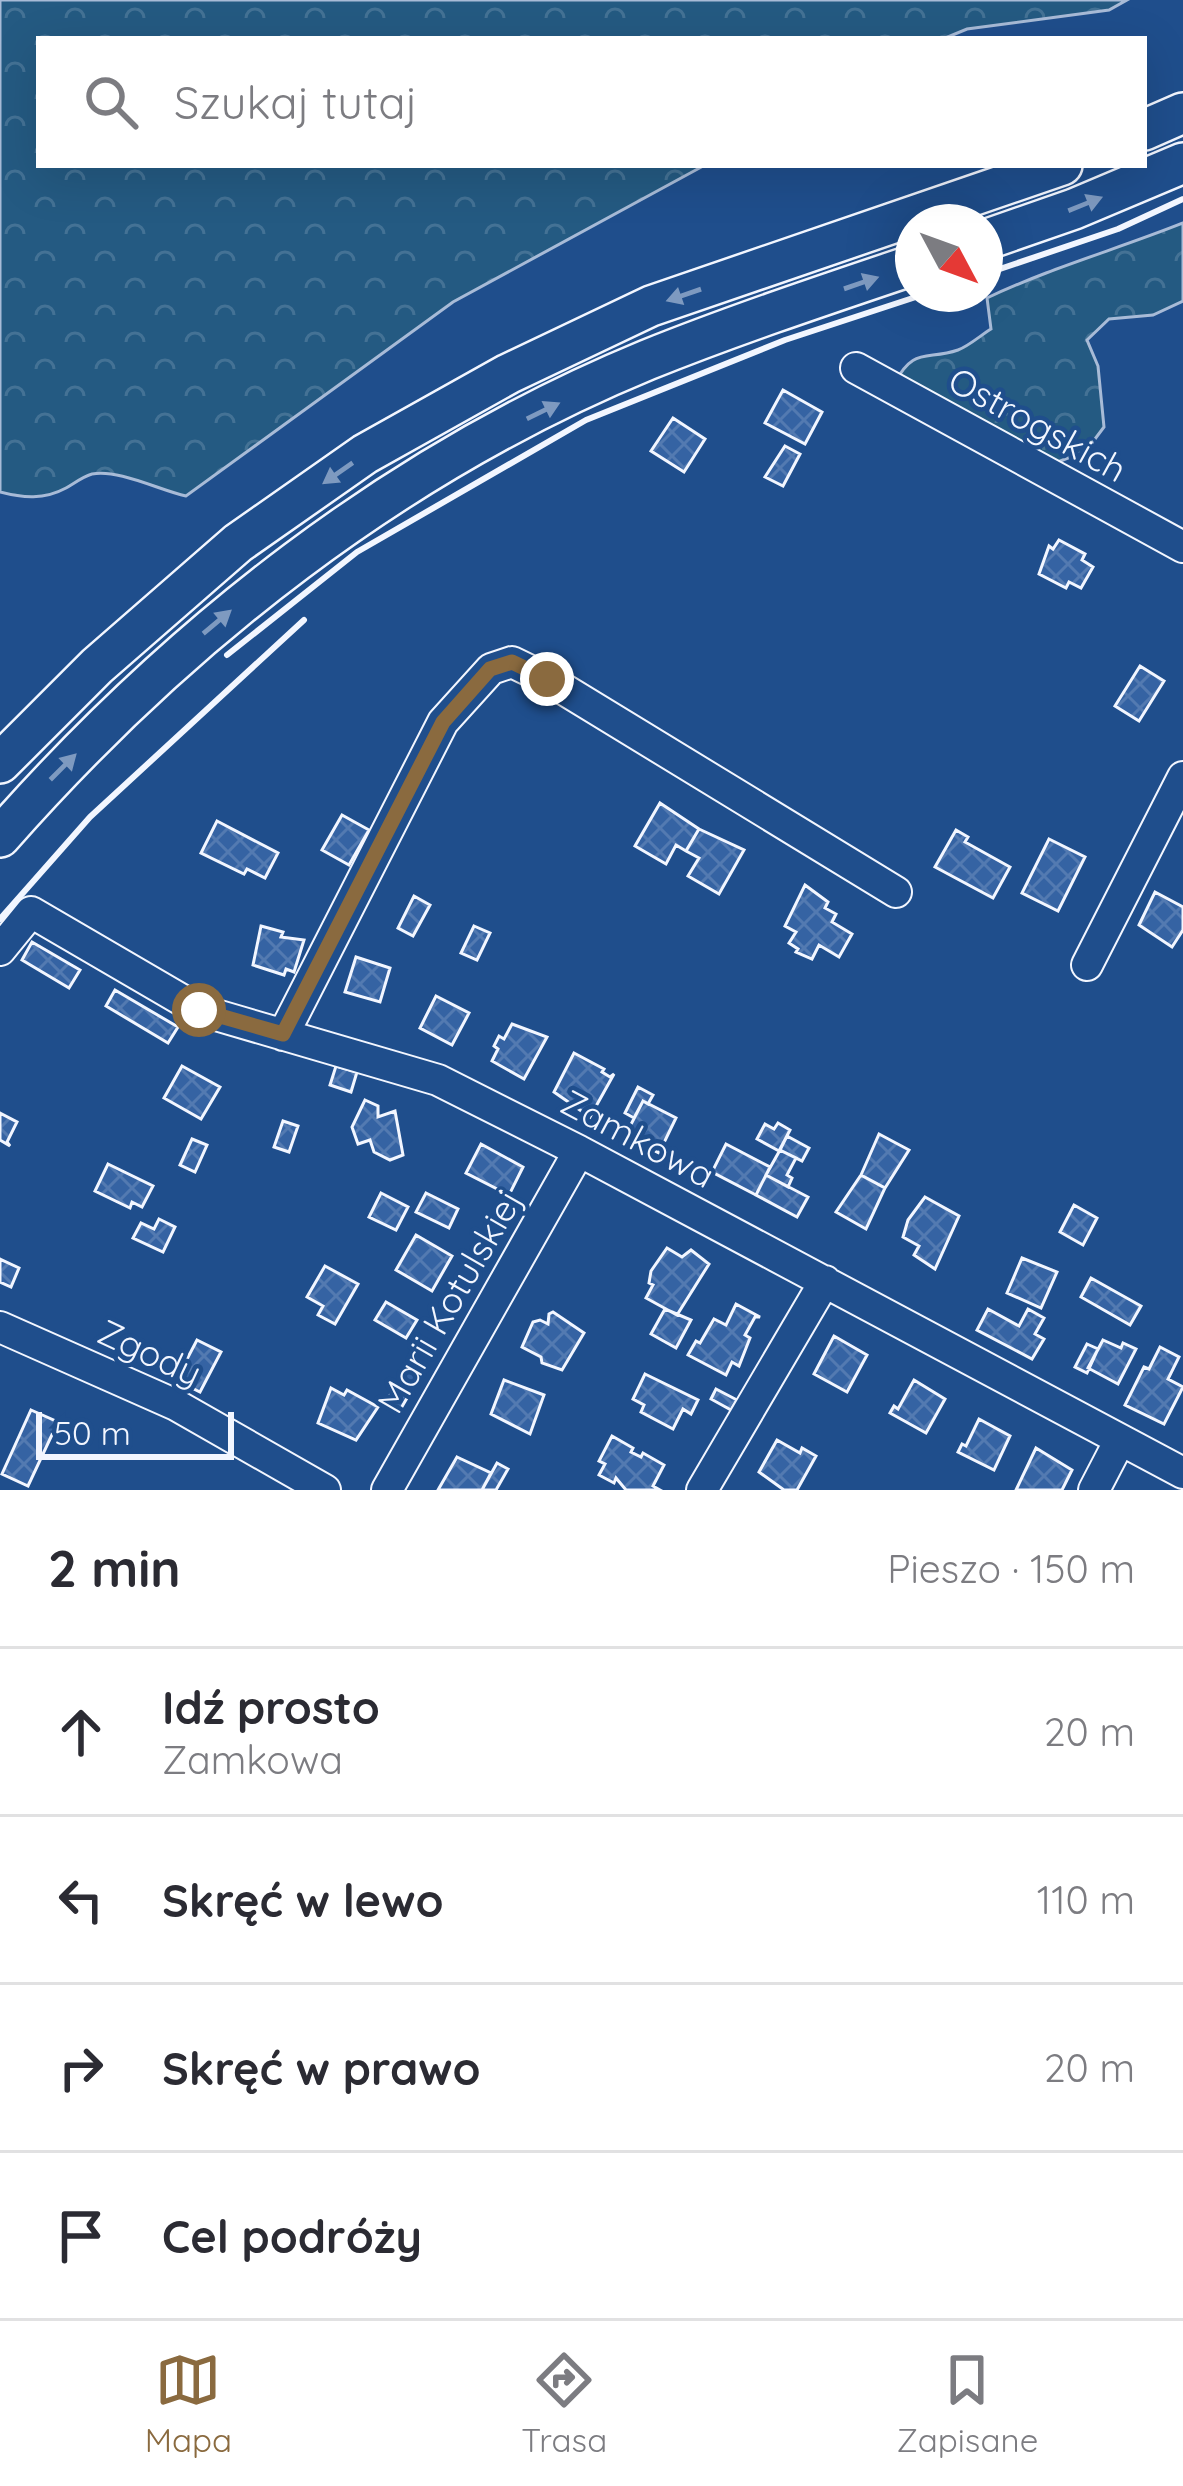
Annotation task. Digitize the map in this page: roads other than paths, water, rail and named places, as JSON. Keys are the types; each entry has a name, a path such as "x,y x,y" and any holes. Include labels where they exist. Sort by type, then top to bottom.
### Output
{"main road":[{"path":"1147,129 1183,113"},
{"path":"1003,234 1183,163"},
{"path":"0,763 97,666 238,543 365,454 508,374 651,306 1053,168"},
{"path":"0,837 130,700 202,635 274,575 405,485 503,430 645,362 895,272"}],"street":[{"name":"Ostrogskich","path":"856,368 1183,548"},
{"path":"283,1034 443,722 490,669 512,662 896,892"},
{"path":"1087,965 1183,777"},
{"name":"Zamkowa","path":"0,950 31,912 199,1010 438,1080 580,1150 1183,1473"},
{"name":"Marii Kotulskiej","path":"387,1490 580,1150"},
{"path":"702,1490 824,1281"},
{"name":"Zgody","path":"4,1337 176,1405 326,1490"},
{"path":"1094,1490 1120,1440"}]}
